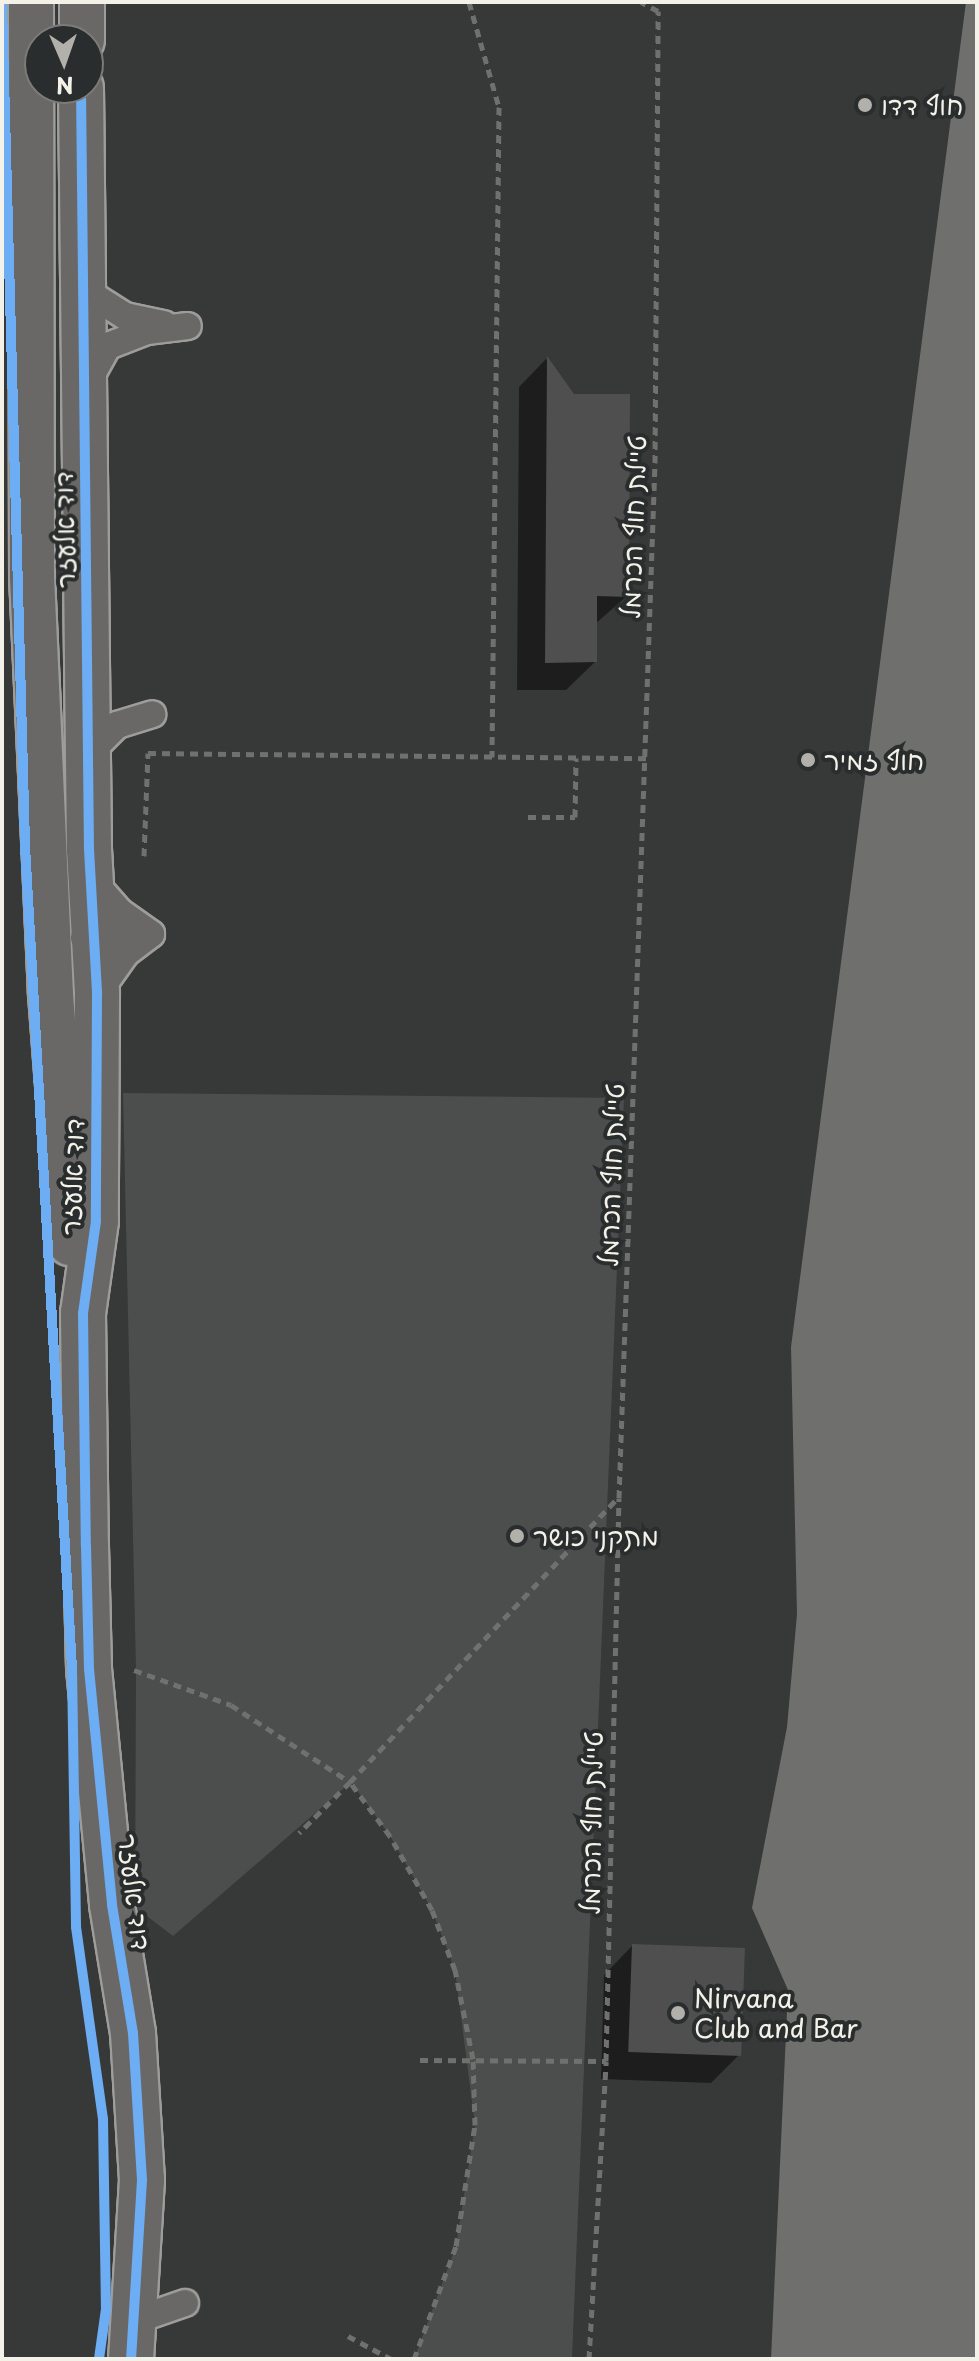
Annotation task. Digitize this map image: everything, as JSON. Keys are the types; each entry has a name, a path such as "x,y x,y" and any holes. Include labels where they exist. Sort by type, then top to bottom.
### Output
{"street":[{"name":"דוד אלעזר","path":"31,2 32,577 45,868 69,1239 83,1313"},
{"path":"82,2 82,24"},
{"name":"דוד אלעזר","path":"81,104 90,878 96,934 97,994 96,1221 83,1313 89,1669 112,1905 133,2033 142,2180 132,2340"}],"lane":[{"path":"83,396 108,346 147,331 188,326 125,316 84,290"},
{"path":"89,753 117,725 152,714"},
{"path":"45,868 55,896 77,922 96,934"},
{"path":"90,878 120,912 151,934"},
{"path":"56,1047 66,964 77,942 96,934 151,934"},
{"path":"97,994 126,953 151,934"},
{"path":"132,2340 185,2303"}],"path":[{"path":"469,2 499,107 492,757"},
{"path":"144,856 148,753 646,758"},
{"path":"528,817 575,817 576,758"},
{"path":"299,1833 619,1498"},
{"path":"89,1669 136,1670 231,1705 350,1782 390,1836 432,1910 455,1970 473,2059 475,2125 456,2246 414,2359"},
{"path":"420,2060 606,2061"},
{"path":"348,2336 391,2359"}],"shaded area":[{"path":"966,2 977,2 977,2359 771,2359 788,1990 752,1908 787,1727 797,1614 791,1347"},
{"path":"123,1093 624,1098 572,2359 414,2359 456,2246 475,2125 455,1970 432,1910 390,1836 351,1782 173,1936 135,1907 136,1670"}],"building":[{"path":"547,356 574,394 630,394 629,597 597,596 597,662 545,663"},
{"path":"632,1944 745,1948 741,2056 628,2052"}],"cycle path":[{"path":"2,5 25,846 72,1669 76,1927 103,2119 106,2309 99,2359"},
{"path":"81,104 89,849 97,994 96,1221 83,1313 86,1546 89,1669 112,1905 133,2033 142,2180 131,2359"}],"place":[{"name":"חוף דדו","path":"865,105"},
{"name":"חוף זמיר","path":"808,760"},
{"name":"מתקני כושר","path":"517,1536"},
{"name":"Nirvana Club and Bar","path":"678,2013"}]}
